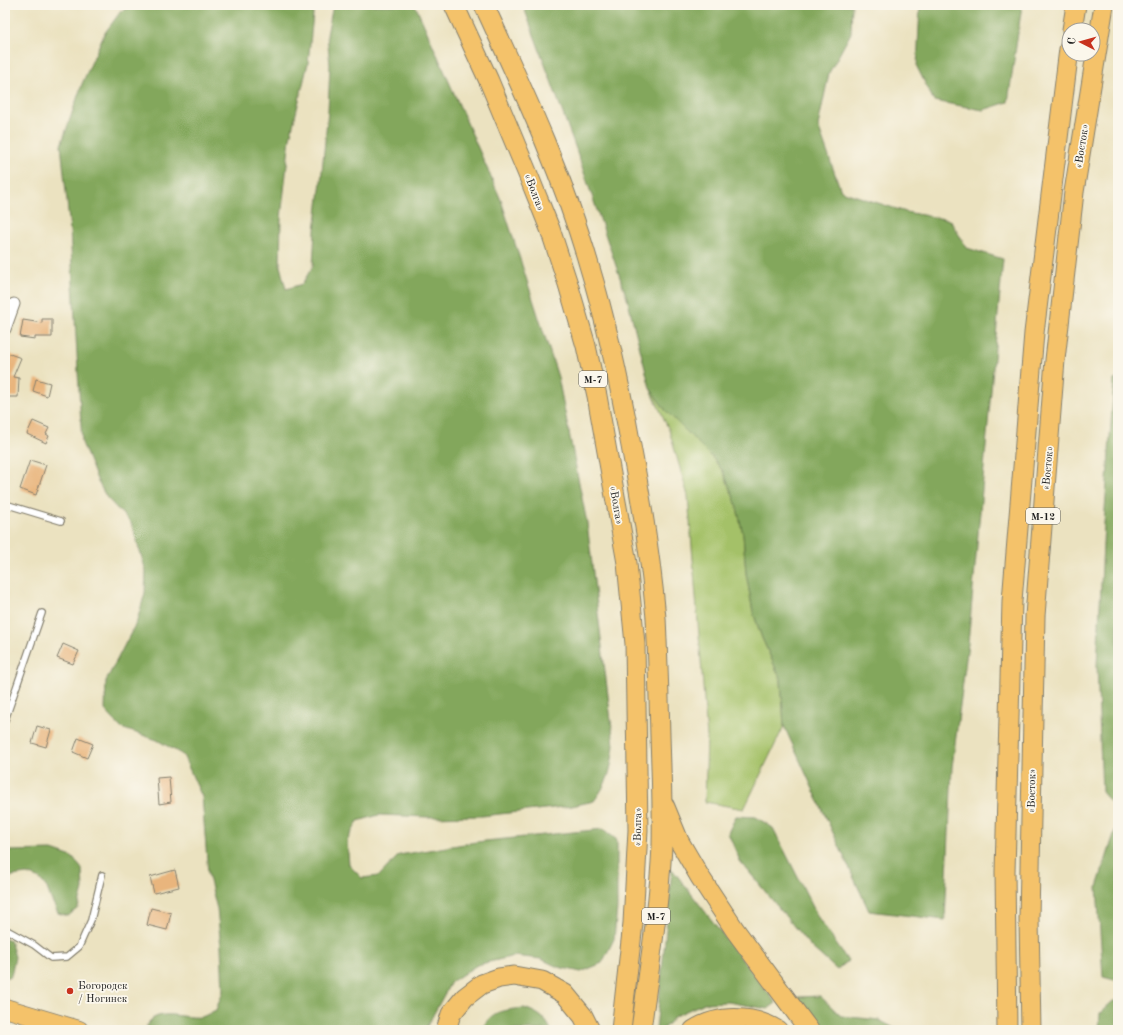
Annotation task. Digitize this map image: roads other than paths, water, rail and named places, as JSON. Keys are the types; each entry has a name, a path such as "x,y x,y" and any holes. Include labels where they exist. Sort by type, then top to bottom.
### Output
{"highway":[{"name":"«Волга»","path":"454,5 489,81 527,172 550,229 568,284 586,346 597,396 627,563 635,644 638,830 633,923 621,1030"},
{"name":"М-7","path":"484,5 521,86 561,184 589,263 606,324 621,394 650,557 656,617 663,802 662,848 655,923 641,1030"},
{"path":"1073,22 1076,5"},
{"name":"«Восток»","path":"1031,1030 1029,919 1035,616 1055,360 1074,192 1104,5"},
{"name":"М-12","path":"1007,1030 1005,872 1012,601 1034,332 1067,62"},
{"path":"663,802 679,841 700,877 735,930 809,1030"},
{"path":"446,1030 451,1014 464,997 482,984 499,978 514,976 542,981 565,994 584,1016 590,1030"}],"main road":[{"path":"5,1008 72,1029"},
{"path":"693,1030 700,1025 726,1018 748,1018 778,1030"}],"street":[{"path":"5,329 14,304"}],"lane":[{"path":"5,504 61,521"},
{"path":"5,720 42,613"},
{"path":"5,928 34,945 51,958 67,957 79,947 91,920 102,875"}],"place":[{"name":"Богородск / Ногинск","path":"70,991"}]}
